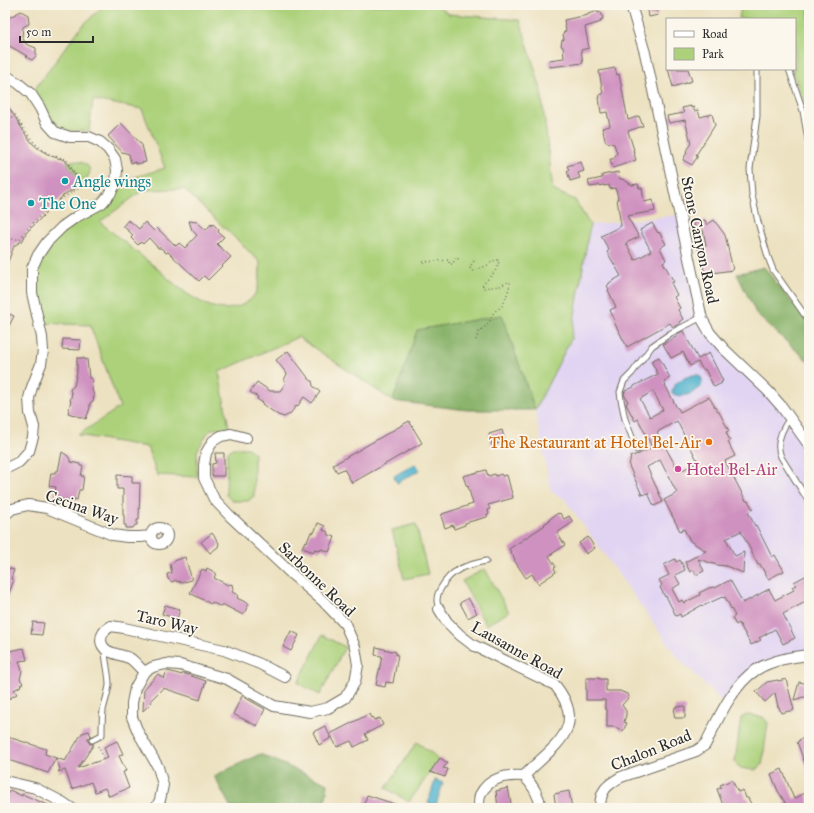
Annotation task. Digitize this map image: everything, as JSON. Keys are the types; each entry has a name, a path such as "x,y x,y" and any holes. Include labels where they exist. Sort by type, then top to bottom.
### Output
{"street":[{"name":"Stone Canyon Road","path":"631,5 644,53 702,317 710,333 724,349 768,391 807,438"},
{"path":"5,75 18,83 31,94 47,123 55,132 70,137 89,138 100,142 108,149 115,158 116,183 110,194 102,203 76,217 62,227 47,242 38,255 32,268 32,293 42,337 43,352 41,364 29,398 30,413 34,427 33,437 29,451 18,462 5,469"},
{"name":"Sarbonne Road","path":"144,672 153,667 166,664 180,665 227,679 274,706 310,712 328,708 344,698 355,682 358,665 354,647 345,624 323,601 230,516 214,499 204,478 206,453 213,441 221,436 231,434 246,438"},
{"name":"Cecina Way","path":"5,515 12,509 28,506 47,508 113,535 127,537 151,536"},
{"name":"Lausanne Road","path":"439,609 447,622 473,645 555,685 564,698 569,714 565,734 559,742 524,776"},
{"name":"Taro Way","path":"105,650 101,637 104,630 111,626 224,650 260,664 285,676"},
{"path":"105,650 130,659 144,672 135,688 132,703 132,717 138,732 158,767 163,785 160,800 156,808"},
{"name":"Chalon Road","path":"600,808 602,792 610,783 621,777 696,751 705,745 735,690 755,670 783,659 809,655"},
{"path":"478,808 480,796 486,786 496,779 510,775 524,776 531,783 536,792 541,808"},
{"path":"5,781 35,788 71,808"}],"lane":[{"path":"757,70 757,116 750,168 752,195 758,222 773,270 809,321"},
{"path":"789,70 803,111 808,140"},
{"path":"636,450 625,419 621,400 620,392 624,381 652,346 671,333 702,317"},
{"path":"790,418 781,432 778,441 779,453 808,500"},
{"path":"439,609 437,600 439,591 444,581 457,570 469,564 486,561"},
{"path":"94,739 102,735 103,712 109,685 105,650"}],"path":[{"path":"5,118 8,120 15,115 33,142 53,156 66,158 83,186 53,204 39,217 20,239 10,239"},
{"path":"423,262 449,260 449,264 454,264 456,257 460,261"},
{"path":"474,261 470,269 472,271 486,266 495,260 499,260 497,269 482,287 500,286 510,282 510,288 503,305 495,311 490,322 482,328 476,340"},
{"path":"94,739 104,759"}],"shaded area":[{"name":"Hotel Bel-Air","path":"679,215 702,319 768,391 809,445 809,655 755,670 726,705 679,659 564,498 551,492 535,410 571,339 590,225"}],"green space":[{"path":"104,5 347,5 348,7 364,5 437,5 449,14 520,20 541,90 553,190 575,200 590,225 571,339 535,410 502,315 418,330 393,401 298,337 219,372 229,428 212,429 207,434 197,451 197,477 157,475 147,447 78,435 120,407 90,325 39,323 34,301 39,298 35,282 36,271 44,254 57,238 79,221 99,211 112,202 122,181 165,168 142,109 93,100 89,131 55,132 31,94 81,27","holes":["184,189 260,262 258,287 252,298 248,302 238,307 227,309 215,308 197,300 174,284 100,222 143,190"]},
{"path":"741,5 809,5 809,119 792,70 796,70 796,18 739,18"},
{"path":"73,161 84,163 88,166 90,172 81,184 67,162"},
{"path":"764,267 809,324 809,362 757,315 737,274"},
{"path":"502,315 535,410 467,410 393,401 417,330"},
{"path":"232,448 248,448 254,453 254,496 248,501 232,501 226,495 227,453"},
{"path":"416,524 428,574 404,579 392,530"},
{"path":"485,569 509,612 486,625 462,581"},
{"path":"322,635 345,647 320,695 298,683"},
{"path":"747,715 763,717 768,723 762,765 755,770 740,768 735,762 741,718"},
{"path":"417,742 434,755 438,761 409,802 386,788"},
{"path":"260,754 328,784 323,808 231,808 214,776"}],"water":[{"path":"693,375 699,375 702,379 702,384 699,388 694,392 683,396 672,393 676,383"},
{"path":"415,464 420,470 397,483 394,476"},
{"path":"435,780 443,783 436,805 428,803"}],"building":[{"path":"647,5 655,5 658,15 649,17"},
{"path":"21,11 28,15 29,24 23,27 22,37 26,44 36,48 36,56 32,60 6,44 5,40 5,21"},
{"path":"598,11 598,13 601,12 603,19 600,20 601,22 585,27 589,48 581,50 583,63 550,67 549,60 564,58 563,47 561,46 562,40 564,40 563,34 566,31 564,20 588,15"},
{"path":"615,68 617,75 619,74 628,120 639,116 643,126 628,131 636,160 613,168 610,159 613,159 617,153 614,144 606,142 602,128 610,126 607,112 601,113 599,95 603,94 599,71"},
{"path":"668,70 688,70 692,81 673,87"},
{"name":"The One","path":"5,101 33,144 51,156 65,160 81,185 65,194 26,233 23,240 14,246 6,267 5,267"},
{"path":"691,106 691,108 694,107 694,111 698,110 700,117 712,114 715,125 696,155 698,156 692,165 683,160 691,143 685,120 669,123 667,116 684,113 682,108"},
{"path":"121,123 142,145 146,162 136,164 135,162 131,163 129,154 122,152 108,136"},
{"path":"581,162 584,171 578,173 580,178 570,181 567,166"},
{"path":"618,172 619,178 632,185 638,184 639,188 642,188 644,202 653,200 655,211 627,216 639,237 626,243 635,260 651,251 640,230 652,223 658,233 659,232 666,244 660,248 666,260 663,262 674,282 671,283 677,295 674,297 680,308 678,310 683,319 679,322 680,324 673,327 670,323 627,347 614,322 615,321 610,310 616,307 607,286 609,283 621,276 607,252 609,250 601,236 621,226 617,193 615,188 610,189 609,185 590,187 588,181 602,178 602,175"},
{"path":"128,220 139,229 145,222 154,231 157,228 176,246 179,243 185,248 197,235 192,230 189,221 197,222 206,230 211,224 212,226 213,224 219,230 218,232 224,237 217,244 231,257 208,280 204,276 199,281 168,252 166,253 161,248 158,248 149,238 143,244 141,242 138,245 131,238 133,235 123,226"},
{"path":"705,220 707,225 714,220 725,235 733,270 705,274 698,247 706,245 703,230 696,232 694,223"},
{"path":"5,312 14,316 5,334"},
{"path":"683,331 698,359 709,353 723,381 721,382 722,383 714,387 705,369 703,370 698,362 690,366 683,352 671,358 663,344 678,336 677,334"},
{"path":"63,339 81,340 80,350 62,349"},
{"path":"288,351 312,381 313,386 320,392 312,403 304,397 290,414 284,417 278,415 262,404 263,403 257,399 258,397 250,392 257,382 270,391 280,391 285,384 284,380 287,374 276,360"},
{"path":"659,357 670,378 664,381 665,385 680,412 709,397 719,412 729,431 726,432 730,441 728,442 735,456 725,461 746,501 748,501 753,509 748,512 755,526 756,525 772,557 775,555 784,571 768,579 760,564 758,565 741,531 726,539 735,556 744,552 743,573 726,566 717,565 698,559 704,571 696,575 694,570 690,572 685,562 706,551 690,541 684,529 680,531 664,500 677,493 660,460 647,467 663,502 654,506 648,493 642,495 629,466 631,456 639,454 652,447 638,419 635,421 626,404 628,402 624,394 625,391 658,374 651,361","holes":["653,391 663,410 650,417 640,399","677,421 686,439 685,443 689,444 698,462 679,472 657,432"]},
{"path":"77,358 87,359 89,378 93,381 91,384 94,396 93,401 90,403 90,408 86,419 68,413 72,393 70,389 74,386 77,372"},
{"path":"409,421 422,443 352,483 344,469 337,472 333,465"},
{"path":"502,430 505,441 492,445 489,434"},
{"path":"62,452 68,456 71,462 83,466 81,476 84,476 82,490 79,490 77,500 74,499 73,501 54,497 56,487 49,486 51,473 58,471"},
{"path":"215,453 224,453 224,476 212,476 212,464 216,463"},
{"path":"486,470 488,476 495,474 496,476 501,474 502,476 507,475 513,498 488,505 490,509 488,510 489,514 487,514 487,517 465,523 465,525 454,529 453,525 445,528 441,516 442,514 473,504 468,486 467,487 463,476"},
{"path":"117,475 132,476 132,483 140,483 139,520 137,520 137,525 133,528 126,528 126,525 124,525 123,489 117,489"},
{"path":"560,513 564,519 569,516 573,522 557,533 565,545 549,556 556,567 554,568 556,572 538,584 532,574 526,578 514,560 515,559 509,549 545,525 544,524"},
{"path":"318,523 325,526 323,530 328,532 327,534 335,537 329,552 321,549 320,551 315,549 314,552 302,548 305,541 307,542 311,532 314,533"},
{"path":"212,533 219,543 218,547 210,553 201,542"},
{"path":"588,537 595,548 586,554 579,543"},
{"path":"185,557 192,580 180,583 180,581 177,582 176,580 172,582 168,579 167,574 172,573 170,564"},
{"path":"675,559 676,562 680,560 685,570 675,575 680,584 672,589 679,602 682,600 684,603 700,595 699,593 709,588 715,588 730,580 743,603 769,589 775,600 794,590 792,587 796,585 794,582 809,574 809,600 783,614 795,638 783,644 775,629 759,638 761,640 751,645 739,623 736,625 732,618 735,616 725,597 703,606 702,605 681,617 680,614 676,616 660,587 662,585 659,580 669,575 664,565"},
{"path":"5,567 14,570 11,579 14,580 6,601 5,601"},
{"path":"207,568 216,573 214,578 228,585 232,584 232,592 238,595 237,598 249,604 243,615 222,604 221,606 212,602 211,604 190,593 202,569 206,571"},
{"path":"468,598 477,613 468,618 460,603"},
{"path":"165,605 180,609 177,619 162,614"},
{"path":"33,622 44,623 42,635 31,634"},
{"path":"291,631 299,635 291,651 283,647"},
{"path":"376,647 396,652 396,655 398,655 393,683 386,682 385,687 376,685 382,656 375,655"},
{"path":"24,648 27,660 19,661 22,671 20,679 23,683 14,690 17,694 5,701 5,663 11,663 9,651"},
{"path":"168,671 182,675 183,673 206,681 200,700 163,688 143,711 144,689 158,674 164,679"},
{"path":"586,678 606,679 606,691 620,691 627,694 629,697 622,705 626,711 624,722 627,723 623,731 615,727 607,727 607,709 605,709 605,700 586,700"},
{"path":"786,679 794,710 781,713 775,693 765,702 756,692 767,682"},
{"path":"799,682 809,684 809,698 803,697 794,700"},
{"path":"242,696 265,709 257,726 233,714"},
{"path":"685,706 685,718 675,718 675,707"},
{"path":"369,714 374,720 380,718 383,725 365,734 368,740 354,747 351,741 337,747 330,734"},
{"path":"325,726 331,738 319,745 313,732"},
{"path":"89,731 91,736 88,738 88,741 90,744 94,744 78,768 108,758 104,747 117,741 123,754 119,756 126,771 123,772 129,788 109,796 105,788 95,792 91,782 72,789 65,770 58,772 60,769 56,758 65,761 82,733"},
{"path":"5,736 46,749 45,754 56,758 48,773 5,759"},
{"path":"809,736 809,772 808,772 797,742"},
{"path":"440,758 448,763 443,768 448,769 445,777 430,772"},
{"path":"782,769 794,799 805,793 809,799 809,808 780,808 786,804 778,791 771,774"},
{"path":"732,780 738,792 743,790 746,798 748,798 752,806 746,808 724,808 717,789 721,787 720,785"},
{"path":"508,788 512,808 498,808 496,791"},
{"path":"10,790 55,808 5,807 5,792 8,793"},
{"path":"569,791 572,808 556,808 554,794"},
{"path":"367,795 401,806 401,808 363,808"}],"place":[{"name":"Angle wings","path":"65,181"},
{"name":"The One","path":"31,203"},
{"name":"The Restaurant at Hotel Bel-Air","path":"709,442"},
{"name":"Hotel Bel-Air","path":"678,469"}]}
